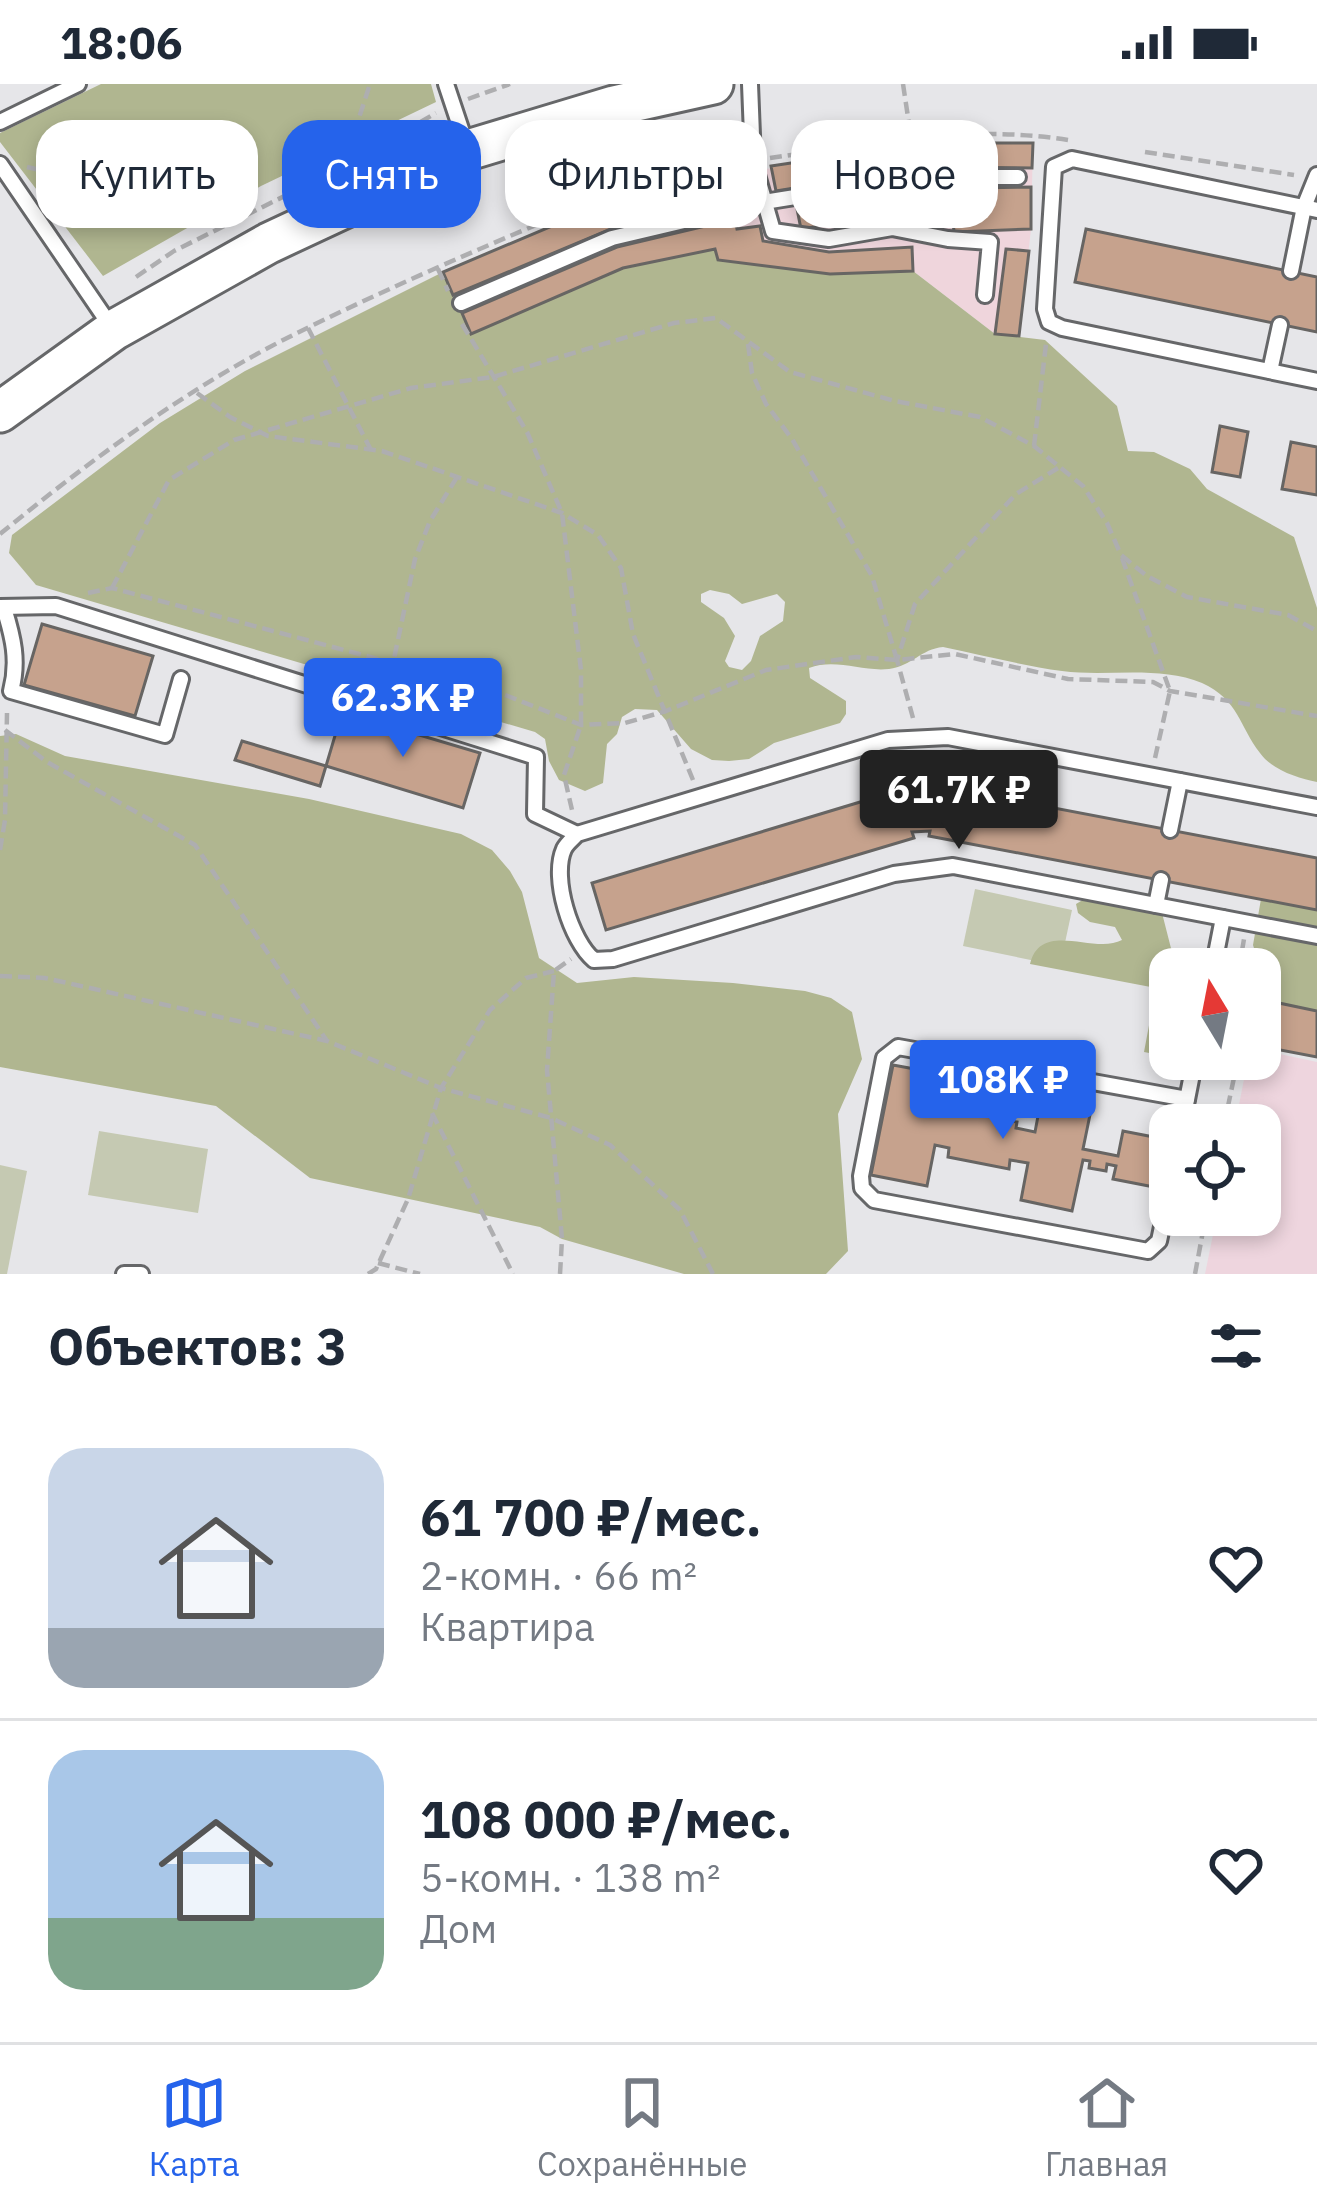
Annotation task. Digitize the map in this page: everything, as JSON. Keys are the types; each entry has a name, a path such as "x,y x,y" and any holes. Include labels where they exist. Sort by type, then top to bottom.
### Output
{"main road":[{"path":"481,146 671,88 713,84"},
{"path":"4,401 114,330 301,228"}],"lane":[{"path":"0,122 78,84"},
{"path":"446,84 458,120"},
{"path":"750,84 752,120"},
{"path":"1311,209 1061,160 1054,167 1045,309 1049,322 1062,328 1317,381"},
{"path":"0,164 114,330"},
{"path":"1291,271 1317,176"},
{"path":"767,202 920,177 1018,177"},
{"path":"767,211 773,230 829,239 892,228 990,242 985,296"},
{"path":"457,303 612,238 654,228"},
{"path":"1270,371 1280,325"},
{"path":"182,679 165,735 11,691 15,656 2,608 56,607 536,757 535,814 577,834"},
{"path":"1317,807 918,735 577,834 563,852 560,883 582,950 594,960 613,959 894,874 952,866 1317,936"},
{"path":"1170,830 1180,781"},
{"path":"1156,905 1161,880"},
{"path":"1217,948 1223,918"},
{"path":"1160,1236 1148,1251 874,1200 862,1188 861,1176 884,1058 898,1047 1187,1099"},
{"path":"1186,1104 1191,1080"},
{"path":"124,1274 141,1274"}],"path":[{"path":"358,120 370,84"},
{"path":"903,84 908,120"},
{"path":"614,106 618,120"},
{"path":"22,165 36,168"},
{"path":"438,269 457,303"},
{"path":"112,588 169,480 257,430 411,388 493,377 674,323 716,319 790,371 895,401 980,417 1034,446 1083,486 1108,523 1169,692 1150,775"},
{"path":"460,320 527,432 562,513 581,670 581,725 564,775 577,834"},
{"path":"1034,446 1049,322"},
{"path":"308,328 370,450"},
{"path":"748,344 752,373 766,404 792,439 872,576 918,735"},
{"path":"196,392 230,417 268,436 370,450 458,476 562,513 598,535 621,568 634,634 699,797"},
{"path":"897,660 915,604 1016,494 1060,466"},
{"path":"383,709 415,559 430,521 458,476"},
{"path":"1121,555 1147,576 1187,597 1288,615 1317,631"},
{"path":"29,604 112,588 490,689 581,725 625,723 766,670 816,660 955,654 1068,679 1153,682 1169,692 1317,716"},
{"path":"0,850 11,691"},
{"path":"5,730 47,762 195,845 327,1041"},
{"path":"1243,948 1247,922"},
{"path":"368,1274 377,1266 408,1199 441,1088 490,1010 526,978 554,971 582,950"},
{"path":"554,971 547,1070 562,1238 560,1274"},
{"path":"0,976 45,978 327,1041 441,1088 551,1118 610,1145 680,1210 712,1274"},
{"path":"432,1113 513,1274"},
{"path":"1195,1274 1202,1236"},
{"path":"377,1266 384,1274"},
{"path":"377,1266 420,1274"}],"shaded area":[{"path":"1033,143 1031,229 1019,336 995,334 913,271 830,274 718,260 716,250 471,334 443,272 547,228 767,228 767,169 791,166 791,228 998,228 998,146"},
{"path":"1281,1054 1317,1062 1317,1274 1205,1274 1213,1236 1281,1236 1281,1104 1239,1104 1244,1080 1281,1080"}],"green space":[{"path":"101,84 431,84 436,102 398,120 282,120 282,176 258,188 258,120 36,120 36,189 0,142 0,133"},
{"path":"66,228 187,228 103,276"},
{"path":"715,249 718,260 830,274 913,271 995,334 1045,340 1117,406 1128,451 1154,452 1190,469 1207,489 1294,537 1317,608 1317,782 1265,759 1224,697 1202,683 1168,674 1062,671 943,647 889,669 829,664 809,668 810,678 846,701 846,714 840,723 774,743 749,759 712,760 691,749 657,710 635,709 622,717 617,734 607,744 603,783 585,791 559,780 545,739 535,732 36,585 9,553 12,535 160,423 245,371 443,272 471,334 623,268","holes":["710,590 729,594 742,604 777,594 785,602 783,621 760,636 751,661 742,670 725,661 735,636 724,618 701,602 701,594"]},
{"path":"16,734 65,756 309,799 461,834 492,850 510,871 522,892 539,958 577,983 634,977 733,983 831,998 852,1012 862,1059 838,1114 848,1251 826,1274 684,1274 562,1239 540,1227 310,1178 216,1106 0,1067 0,736"},
{"path":"975,889 1072,910 1060,966 963,946"},
{"path":"1086,898 1162,913 1171,948 1149,948 1149,987 1030,964 1045,943 1122,940 1115,927 1090,922 1078,913 1076,904"},
{"path":"1261,899 1317,910 1317,1011 1281,1003 1281,948 1253,945"},
{"path":"99,1131 208,1149 198,1213 88,1195"},
{"path":"0,1165 27,1171 7,1274 0,1274"}],"building":[{"path":"998,143 1033,143 1032,168 998,168"},
{"path":"791,163 791,189 776,191 771,166"},
{"path":"1031,187 1031,229 954,232 954,228 998,228 998,188"},
{"path":"547,228 615,228 453,295 443,272"},
{"path":"697,228 760,228 763,241 829,252 912,247 913,271 830,274 718,260 715,249 623,268 471,334 462,313 617,247"},
{"path":"1086,229 1317,277 1317,332 1075,282"},
{"path":"1006,249 1029,251 1019,336 995,334"},
{"path":"1220,426 1248,432 1240,477 1212,472"},
{"path":"1291,442 1317,447 1317,495 1282,489"},
{"path":"42,624 153,656 135,716 24,685"},
{"path":"342,712 480,753 463,808 326,766"},
{"path":"242,741 326,766 320,786 235,760"},
{"path":"938,786 1317,858 1317,910 929,836 930,831 912,832 914,838 606,930 592,883 900,790 904,806 935,800"},
{"path":"1281,1003 1317,1011 1317,1057 1281,1050"},
{"path":"893,1065 947,1075 939,1113 955,1116 956,1110 1017,1122 1016,1128 1035,1132 1042,1095 1092,1105 1083,1149 1118,1156 1123,1131 1149,1136 1149,1186 1113,1179 1116,1166 1107,1164 1106,1171 1089,1168 1090,1161 1083,1160 1072,1211 1021,1200 1028,1163 1010,1160 1009,1169 948,1157 949,1148 935,1145 927,1186 871,1175"}]}
